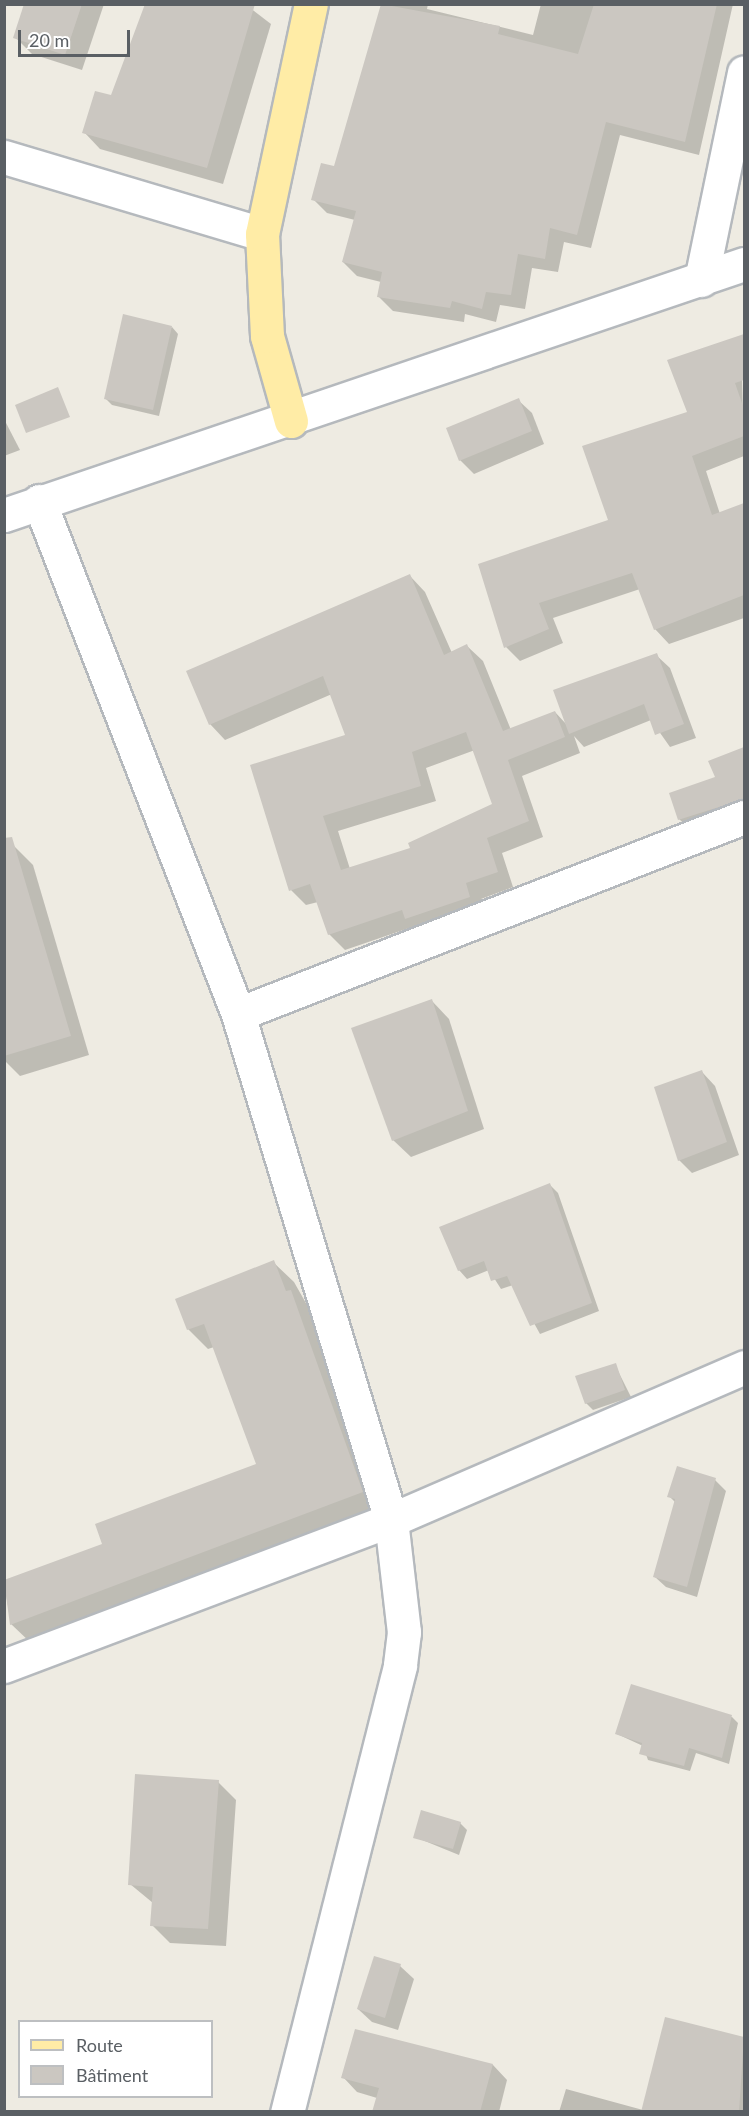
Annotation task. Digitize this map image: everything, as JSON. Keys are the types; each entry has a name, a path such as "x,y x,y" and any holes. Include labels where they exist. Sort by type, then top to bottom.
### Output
{"main road":[{"path":"291,421 267,336 262,234 311,4"}],"street":[{"path":"701,280 744,72"},
{"path":"4,157 262,234"},
{"path":"4,515 39,501 291,421 744,264"},
{"path":"39,501 238,1014 391,1520 404,1632 400,1666 286,2112"},
{"path":"238,1014 744,817"},
{"path":"4,1666 391,1520 744,1367"}],"building":[{"path":"24,4 82,4 65,55 13,38"},
{"path":"145,4 255,4 207,168 82,133 95,91 111,95"},
{"path":"381,4 500,26 498,34 578,54 594,4 717,4 685,142 606,122 577,235 550,228 545,259 518,254 511,295 486,292 482,309 452,301 450,308 377,297 382,272 342,262 356,211 311,200 321,163 334,166"},
{"path":"123,314 172,326 153,410 104,399"},
{"path":"744,334 744,380 735,383 744,409 744,436 692,456 712,515 744,503 744,595 654,630 632,573 539,603 549,629 504,648 478,564 608,520 582,446 687,412 667,360"},
{"path":"58,387 70,417 26,433 15,405"},
{"path":"519,398 532,431 459,461 446,428"},
{"path":"410,574 444,655 467,644 503,731 555,711 565,737 508,760 529,821 487,838 498,872 466,883 470,897 405,919 402,910 328,935 310,884 289,891 250,765 345,735 323,676 209,725 186,671","holes":["466,732 492,804 408,843 410,848 341,870 323,816 421,786 412,752"]},
{"path":"657,653 684,724 655,735 644,704 569,734 553,690"},
{"path":"744,747 744,799 678,820 669,793 715,777 708,761"},
{"path":"12,837 71,1036 4,1056 4,838"},
{"path":"432,999 468,1111 392,1141 351,1028"},
{"path":"702,1070 727,1142 678,1161 654,1087"},
{"path":"550,1183 592,1303 530,1326 507,1276 491,1281 484,1261 458,1271 439,1227"},
{"path":"274,1260 286,1291 291,1290 363,1492 10,1625 4,1580 102,1544 95,1524 256,1464 204,1324 187,1330 175,1299"},
{"path":"616,1363 625,1390 585,1404 575,1376"},
{"path":"677,1466 716,1478 687,1587 653,1577 675,1499 667,1497"},
{"path":"631,1684 732,1715 722,1758 689,1748 684,1766 639,1754 642,1743 615,1734"},
{"path":"135,1774 219,1780 208,1929 150,1926 153,1887 128,1885"},
{"path":"421,1810 461,1822 453,1849 413,1838"},
{"path":"374,1956 401,1964 385,2018 357,2009"},
{"path":"665,2017 744,2037 739,2112 641,2112"},
{"path":"355,2029 493,2064 480,2112 372,2112 379,2088 341,2078"}]}
